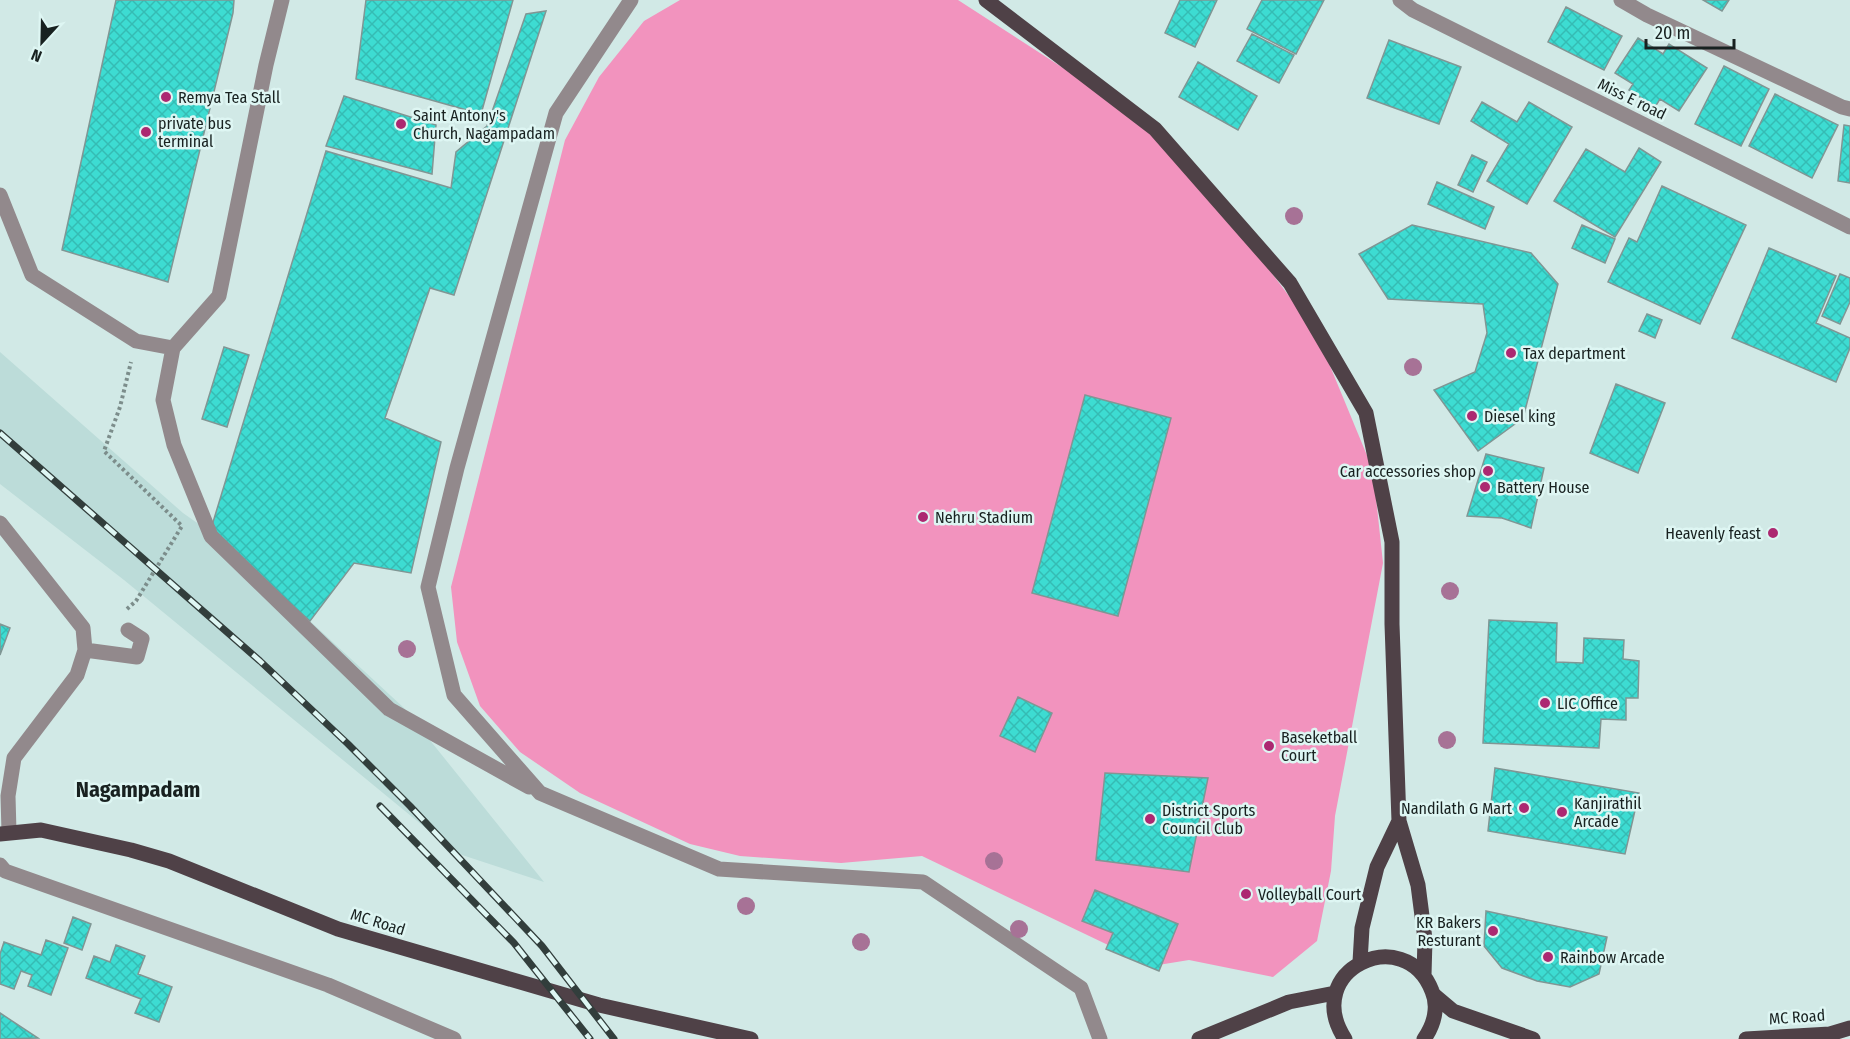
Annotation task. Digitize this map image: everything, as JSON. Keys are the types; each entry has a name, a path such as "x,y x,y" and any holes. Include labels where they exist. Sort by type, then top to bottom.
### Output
{"main road":[{"path":"986,0 1155,129 1290,283 1366,413 1392,542 1392,624 1399,821 1418,885 1425,939 1424,975"},
{"path":"1360,962 1362,928 1377,867 1399,821"},
{"name":"MC Road","path":"4,833 40,830 131,850 169,861 338,929 599,1005 751,1039"},
{"path":"1343,1039 1336,1024 1333,1008 1340,980 1360,962 1377,957 1394,957 1410,964 1424,975 1434,995 1435,1010 1432,1024 1424,1039"},
{"path":"1199,1039 1289,1002 1335,993"},
{"path":"1434,995 1453,1011 1533,1039"},
{"name":"MC Road","path":"1746,1039 1830,1037 1850,1028"}],"street":[{"path":"282,0 266,65 219,296 173,348 163,400 174,445 211,536 389,709 540,793 719,869 923,882 1081,988 1100,1039"},
{"path":"540,793 454,695 428,587 457,468 555,113 631,0"},
{"name":"Miss E road","path":"1400,0 1413,10 1850,227"},
{"path":"1620,0 1820,97 1850,109"},
{"path":"0,195 32,275 136,341 173,348"},
{"path":"0,523 83,628 86,650 77,675 14,758 4,833"},
{"path":"86,650 137,657 142,639 128,630"},
{"path":"0,865 14,874 328,985 454,1039"}],"path":[{"path":"136,341 120,407 104,451 182,526 136,601"}],"shaded area":[{"name":"Nehru Stadium","path":"680,0 958,0 1125,108 1226,212 1316,332 1373,470 1383,563 1335,816 1331,871 1317,941 1273,977 1189,960 1152,966 922,856 841,863 740,856 690,844 580,793 520,752 480,706 457,642 451,587 565,140 599,77 644,21"},
{"path":"0,352 183,513 210,532 223,548 310,621 404,708 544,882 456,853 124,580 0,484"}],"building":[{"name":"private bus terminal","path":"116,0 234,0 233,13 168,282 62,250"},
{"path":"366,0 513,0 481,114 356,79"},
{"path":"1180,0 1217,0 1195,47 1165,33"},
{"path":"1262,0 1324,0 1296,54 1247,29"},
{"path":"1703,0 1729,0 1722,11"},
{"path":"1566,7 1622,36 1604,70 1548,42"},
{"path":"546,11 454,295 430,288 385,418 441,442 411,573 354,563 310,621 210,532 326,151 451,188 456,152 487,126 526,14"},
{"path":"1252,34 1294,55 1279,83 1237,61"},
{"path":"1638,38 1663,54 1669,44 1707,68 1679,111 1660,99 1655,107 1629,90 1633,84 1615,73"},
{"path":"1389,40 1461,67 1439,124 1367,98"},
{"path":"1198,62 1257,96 1238,130 1179,97"},
{"path":"1724,66 1769,89 1741,146 1695,124"},
{"path":"1775,94 1838,125 1812,178 1749,146"},
{"path":"344,96 436,125 432,174 326,146"},
{"path":"1482,102 1517,122 1529,102 1572,127 1527,204 1487,181 1509,144 1471,121"},
{"path":"1844,125 1850,126 1850,183 1838,181"},
{"path":"1639,148 1661,162 1615,237 1554,201 1586,149 1625,172"},
{"path":"1472,155 1487,162 1473,192 1458,185"},
{"path":"1437,182 1494,207 1485,229 1428,204"},
{"path":"1662,186 1746,225 1700,324 1608,282 1629,238 1637,242"},
{"name":"Tax department","path":"1412,225 1531,253 1558,284 1523,418 1478,451 1434,390 1475,372 1487,333 1483,304 1388,299 1359,254"},
{"path":"1582,225 1615,239 1605,263 1572,248"},
{"path":"1769,248 1836,276 1816,323 1850,338 1850,348 1836,382 1732,338"},
{"path":"1840,274 1850,278 1850,302 1840,324 1822,316"},
{"path":"1647,314 1662,320 1655,338 1639,331"},
{"path":"224,347 249,355 227,427 202,419"},
{"path":"1616,384 1665,403 1638,473 1590,453"},
{"path":"1085,395 1171,418 1118,616 1032,593"},
{"path":"1486,454 1544,468 1531,528 1502,518 1467,516"},
{"path":"1489,620 1557,623 1556,662 1583,663 1584,638 1624,640 1623,659 1639,661 1638,698 1626,698 1626,720 1601,719 1599,748 1483,743"},
{"path":"0,624 10,628 0,655"},
{"path":"1018,697 1052,713 1035,752 1000,736"},
{"name":"Kanjirathil Arcade","path":"1495,768 1639,793 1625,854 1488,831"},
{"name":"District Sports Council Club","path":"1105,773 1208,778 1189,872 1096,860"},
{"path":"1095,890 1178,924 1159,971 1106,949 1113,933 1082,921"},
{"name":"Rainbow Arcade","path":"1486,911 1607,937 1599,974 1570,987 1537,981 1502,968 1484,946"},
{"path":"73,917 91,924 82,950 64,943"},
{"path":"46,940 68,948 51,995 28,986 32,975 21,971 14,989 0,984 0,954 4,942 41,955"},
{"path":"116,945 145,956 138,974 172,987 159,1022 135,1013 141,999 86,978 94,956 110,962"},
{"path":"0,1013 38,1038 0,1039"}],"railway":[{"path":"0,433 260,661 348,744 542,946 614,1039"},
{"path":"380,806 514,943 590,1039"}],"place":[{"name":"Remya Tea Stall","path":"166,97"},
{"name":"Saint Antony's Church, Nagampadam","path":"401,124"},
{"name":"private bus terminal","path":"146,132"},
{"name":"Tax department","path":"1511,353"},
{"name":"Diesel king","path":"1472,416"},
{"name":"Car accessories shop","path":"1488,471"},
{"name":"Battery House","path":"1485,487"},
{"name":"Nehru Stadium","path":"923,517"},
{"name":"Heavenly feast","path":"1773,533"},
{"name":"LIC Office","path":"1545,703"},
{"name":"Baseketball Court","path":"1269,746"},
{"name":"Nandilath G Mart","path":"1524,808"},
{"name":"Kanjirathil Arcade","path":"1562,812"},
{"name":"District Sports Council Club","path":"1150,819"},
{"name":"Volleyball Court","path":"1246,894"},
{"name":"KR Bakers Resturant","path":"1493,931"},
{"name":"Rainbow Arcade","path":"1548,957"}],"district":[{"name":"Nagampadam","path":"138,789"}]}
